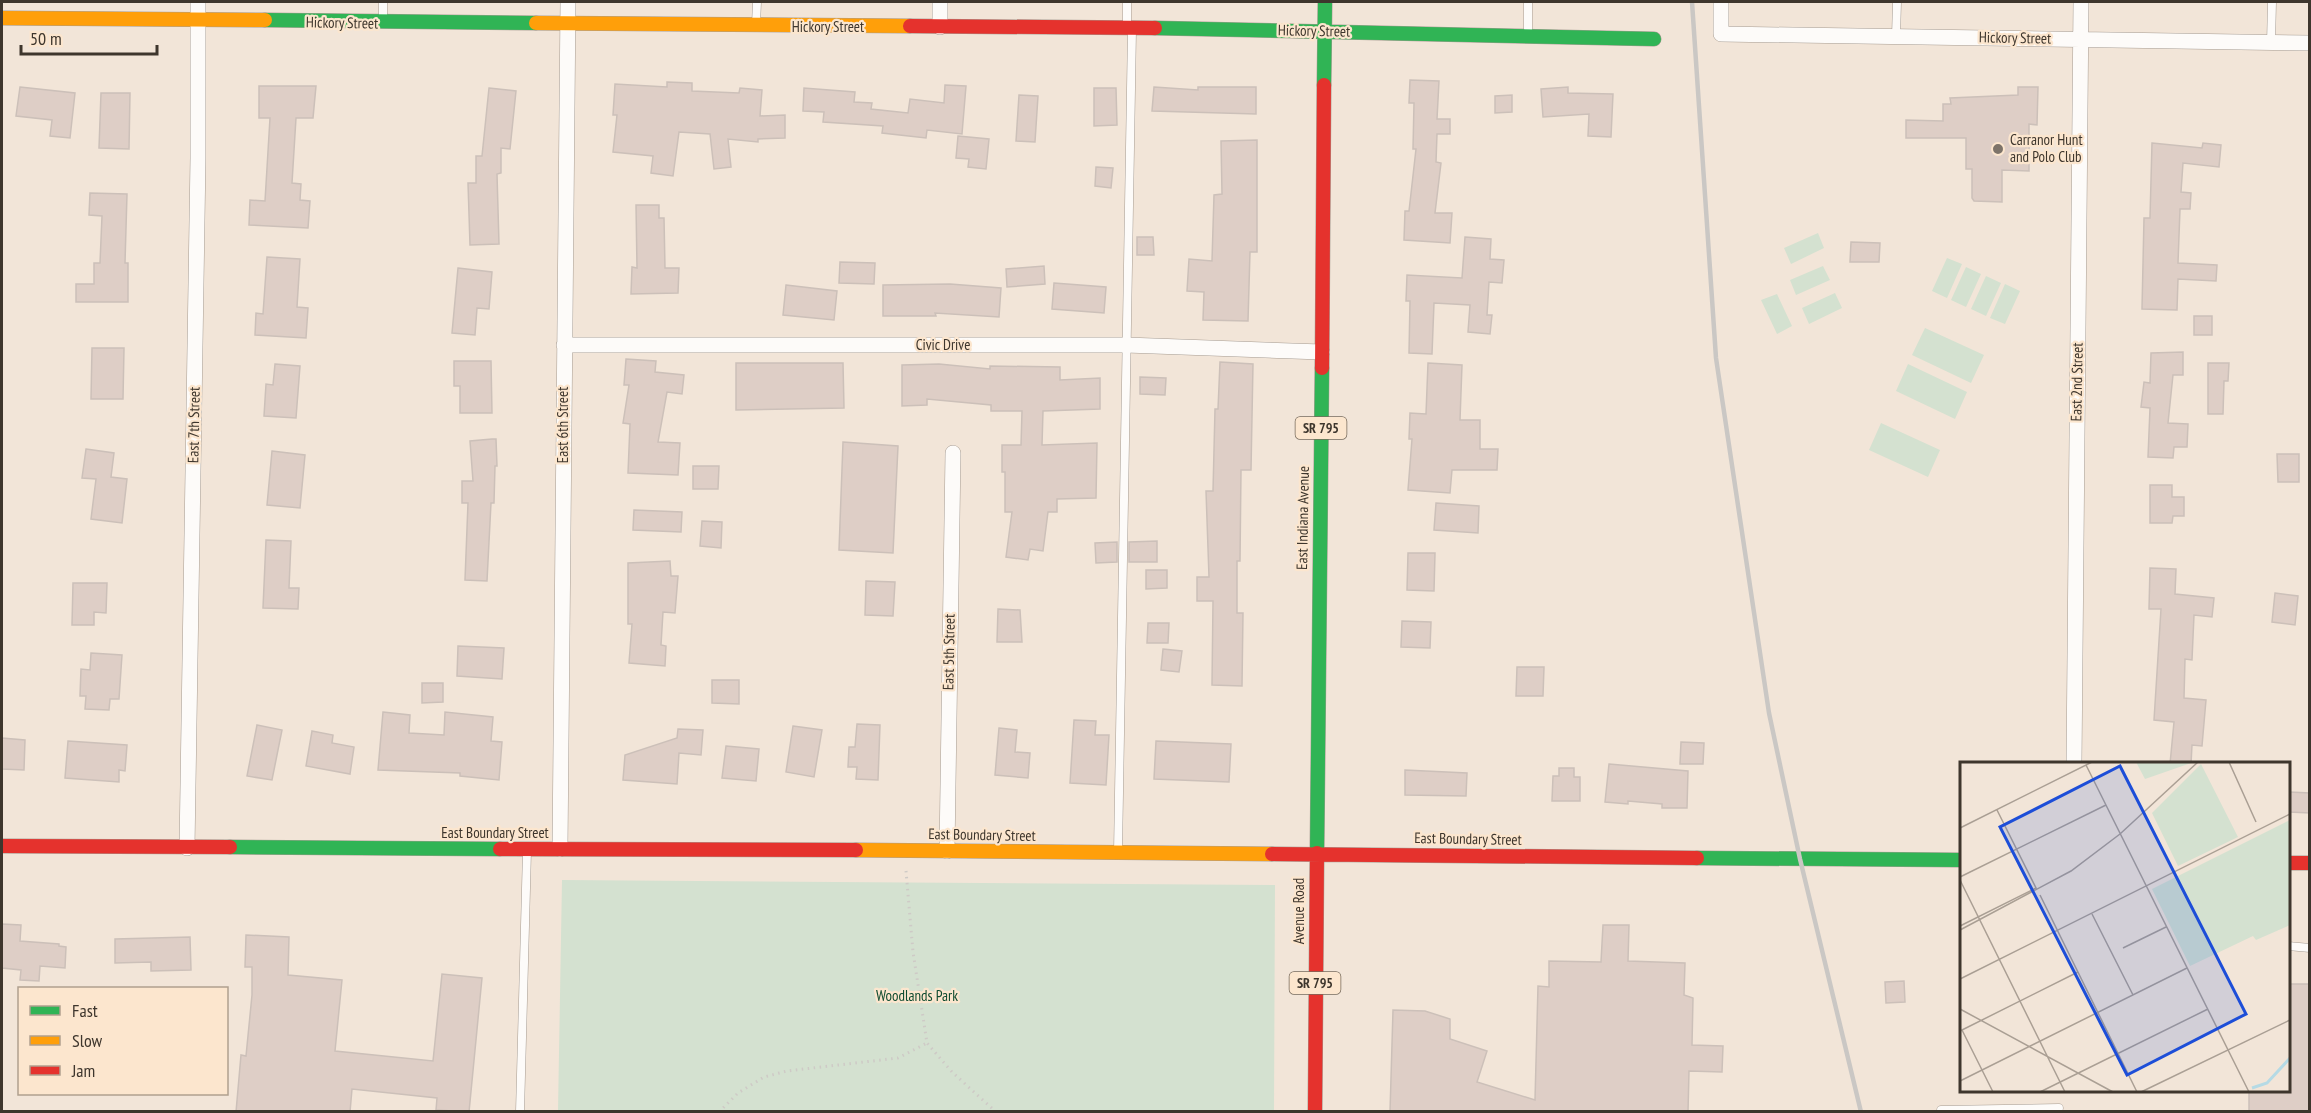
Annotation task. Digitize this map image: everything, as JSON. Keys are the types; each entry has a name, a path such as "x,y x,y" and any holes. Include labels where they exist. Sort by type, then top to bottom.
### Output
{"street":[{"name":"East 7th Street","path":"187,848 198,170 198,2"},
{"name":"East 6th Street","path":"560,849 568,2"},
{"path":"940,2 940,27"},
{"name":"East Indiana Avenue","path":"1316,855 1325,2"},
{"name":"Hickory Street","path":"1722,2 1721,34 2310,43"},
{"name":"East 2nd Street","path":"2073,762 2081,2"},
{"name":"Hickory Street","path":"2,18 568,26 1325,30 1654,39"},
{"name":"Civic Drive","path":"564,345 1126,345 1322,352"},
{"name":"East 5th Street","path":"947,851 952,453"},
{"name":"East Boundary Street","path":"2,846 1960,860"},
{"name":"Avenue Road","path":"1315,1112 1316,855"},
{"path":"2290,863 2310,863"}],"lane":[{"path":"383,2 383,23"},
{"path":"756,27 757,2"},
{"path":"1118,854 1130,29 1127,2"},
{"path":"1528,2 1528,36"},
{"path":"1896,36 1897,2"},
{"path":"2271,43 2272,2"},
{"path":"520,1112 528,849"},
{"path":"2290,946 2310,948"},
{"path":"1941,1110 2059,1108"}],"path":[{"path":"906,871 913,952 927,1043 952,1072 996,1112"},
{"path":"719,1112 738,1093 764,1077 787,1071 898,1058 927,1043"}],"green space":[{"path":"1818,233 1824,248 1791,264 1784,248"},
{"path":"1947,258 1962,264 1947,298 1932,291"},
{"path":"1823,266 1830,280 1796,295 1790,280"},
{"path":"1966,267 1981,274 1966,307 1951,300"},
{"path":"1986,276 2001,283 1986,316 1971,309"},
{"path":"2005,284 2020,291 2005,324 1990,318"},
{"path":"1835,293 1842,308 1809,324 1802,308"},
{"path":"1777,294 1792,326 1777,334 1761,300"},
{"path":"1925,328 1984,355 1971,383 1912,355"},
{"path":"1908,364 1967,392 1955,419 1896,391"},
{"path":"1881,423 1940,450 1928,477 1869,450"},
{"name":"Woodlands Park","path":"562,880 1275,885 1274,1111 558,1111"}],"building":[{"path":"1410,80 1439,81 1437,119 1450,119 1450,134 1437,134 1436,162 1441,163 1435,213 1452,213 1450,243 1404,240 1405,211 1409,211 1416,149 1413,149 1414,103 1409,103"},
{"path":"667,82 692,83 692,91 739,93 740,88 762,90 760,116 785,115 785,138 758,139 758,142 728,139 731,167 714,169 710,134 679,132 673,176 651,173 653,156 613,152 617,115 613,115 615,84 667,87"},
{"path":"945,85 966,86 962,134 927,130 926,138 882,133 883,126 823,122 824,112 803,111 804,88 855,92 854,102 872,103 871,109 908,113 910,99 944,103"},
{"path":"259,86 316,86 313,118 296,118 292,183 301,184 300,200 310,201 308,228 249,225 250,200 265,201 270,118 259,118"},
{"path":"20,87 75,93 70,138 50,136 52,120 16,116"},
{"path":"1154,87 1198,90 1198,87 1256,87 1256,114 1152,111"},
{"path":"1568,87 1568,93 1613,94 1611,137 1588,136 1589,114 1543,117 1541,89"},
{"name":"Carranor Hunt and Polo Club","path":"2018,87 2038,87 2037,125 2029,124 2029,171 2002,170 2002,202 1974,201 1972,198 1972,169 1966,169 1966,138 1906,138 1906,120 1943,121 1943,104 1951,104 1950,98 2018,95"},
{"path":"489,88 516,91 510,149 501,148 501,173 497,174 499,244 470,245 468,183 476,183 476,156 482,156"},
{"path":"1094,88 1116,88 1117,125 1094,126"},
{"path":"101,93 130,93 129,149 99,148"},
{"path":"1019,95 1038,96 1035,142 1016,141"},
{"path":"1512,95 1512,112 1495,113 1495,96"},
{"path":"958,136 989,139 986,169 968,167 969,159 956,158"},
{"path":"1257,140 1257,252 1250,252 1248,321 1203,320 1204,292 1187,291 1189,259 1212,261 1214,195 1222,194 1221,141"},
{"path":"2152,143 2202,148 2203,143 2221,145 2219,167 2183,163 2181,192 2191,193 2190,209 2180,209 2178,263 2217,265 2216,281 2178,279 2177,310 2142,309 2144,218 2150,218"},
{"path":"1096,167 1113,168 1111,188 1095,186"},
{"path":"90,193 127,194 125,263 128,263 128,302 76,302 76,284 94,284 94,263 100,263 102,216 89,215"},
{"path":"636,205 659,205 659,218 664,218 665,268 679,268 678,293 631,294 632,267 637,268"},
{"path":"1137,237 1153,237 1154,255 1137,255"},
{"path":"1465,237 1491,239 1490,259 1504,260 1502,283 1489,282 1487,315 1492,315 1490,334 1468,332 1470,305 1434,303 1432,354 1409,353 1410,301 1406,301 1407,275 1462,278"},
{"path":"1851,242 1880,243 1879,262 1850,262"},
{"path":"267,257 300,259 297,307 308,308 306,338 255,335 256,313 263,314"},
{"path":"840,262 875,263 874,284 839,283"},
{"path":"1044,266 1045,284 1007,287 1006,269"},
{"path":"458,268 492,272 489,309 477,308 475,335 452,333"},
{"path":"1054,283 1106,287 1104,313 1052,309"},
{"path":"950,284 1001,288 999,317 935,313 936,316 883,316 883,285"},
{"path":"786,285 837,291 834,320 783,315"},
{"path":"2194,316 2212,316 2212,335 2194,335"},
{"path":"92,348 124,348 123,399 91,399"},
{"path":"2183,352 2183,375 2173,375 2168,423 2188,424 2187,447 2174,447 2173,458 2148,457 2150,408 2141,407 2144,382 2150,383 2151,353"},
{"path":"626,359 656,361 655,372 684,375 682,394 667,392 658,442 680,443 678,475 628,473 630,424 623,423 629,385 624,385"},
{"path":"454,361 491,361 492,413 460,413 460,386 454,386"},
{"path":"1220,362 1253,364 1251,470 1241,470 1240,561 1237,561 1237,613 1243,613 1242,686 1212,685 1213,601 1197,601 1197,577 1209,577 1206,491 1213,491 1215,409 1218,409"},
{"path":"736,363 843,363 844,408 736,410"},
{"path":"1428,363 1462,365 1460,420 1480,420 1480,449 1498,449 1497,470 1452,470 1450,493 1408,490 1412,439 1409,439 1410,413 1426,414"},
{"path":"2208,363 2229,363 2228,381 2224,381 2223,414 2208,414"},
{"path":"275,364 300,366 296,418 264,416 266,384 273,385"},
{"path":"939,364 990,369 990,366 1060,367 1060,380 1100,378 1100,409 1043,411 1042,445 1097,443 1096,498 1057,499 1057,512 1048,512 1043,551 1030,549 1028,560 1006,557 1012,512 1005,512 1005,472 1002,472 1002,445 1021,445 1022,411 991,411 991,405 927,399 927,405 902,406 902,365"},
{"path":"1140,377 1166,378 1165,395 1140,394"},
{"path":"496,439 497,466 495,466 494,503 491,503 487,581 465,580 468,503 462,503 462,481 473,481 470,441"},
{"path":"843,442 898,446 893,553 839,550"},
{"path":"86,449 114,453 111,477 127,479 122,523 91,519 96,479 82,478"},
{"path":"272,451 305,455 300,508 267,505"},
{"path":"2277,454 2299,454 2299,482 2278,482"},
{"path":"693,466 719,466 718,489 693,489"},
{"path":"2150,485 2172,485 2172,497 2184,497 2184,516 2173,516 2172,523 2150,523"},
{"path":"1436,503 1479,506 1478,533 1434,530"},
{"path":"634,510 682,512 681,532 633,530"},
{"path":"702,521 722,522 721,548 700,546"},
{"path":"266,540 291,541 289,588 299,588 298,609 263,608"},
{"path":"1157,541 1157,562 1129,562 1129,542"},
{"path":"1117,542 1117,562 1096,563 1095,543"},
{"path":"1408,553 1435,553 1434,591 1407,590"},
{"path":"670,561 671,576 678,576 675,613 663,612 661,645 666,646 665,666 629,663 632,624 628,624 628,563"},
{"path":"2150,568 2176,569 2175,594 2214,598 2212,617 2194,615 2192,660 2185,659 2184,698 2206,700 2202,746 2192,745 2191,762 2170,762 2174,722 2154,720 2161,609 2149,609"},
{"path":"1146,570 1167,570 1167,588 1146,589"},
{"path":"866,581 895,582 893,616 865,615"},
{"path":"73,583 107,583 106,613 94,612 94,625 72,625"},
{"path":"2275,593 2298,596 2295,625 2272,622"},
{"path":"998,609 1020,610 1022,642 997,642"},
{"path":"1402,621 1431,622 1430,648 1401,647"},
{"path":"1148,623 1169,623 1168,643 1147,643"},
{"path":"458,646 504,648 502,679 457,676"},
{"path":"1163,649 1182,651 1179,672 1161,670"},
{"path":"91,653 122,655 119,699 110,699 109,710 85,709 86,696 80,696 81,669 90,670"},
{"path":"1517,667 1544,667 1543,696 1516,696"},
{"path":"712,680 739,680 739,704 712,703"},
{"path":"422,683 443,683 443,702 422,703"},
{"path":"383,712 410,715 409,733 444,735 445,712 493,717 491,741 502,742 499,780 460,776 460,773 378,770"},
{"path":"1074,720 1096,721 1095,735 1109,735 1106,785 1070,783"},
{"path":"857,724 880,725 878,780 856,779 857,767 848,767 849,747 855,747"},
{"path":"257,725 282,730 272,780 247,776"},
{"path":"793,726 822,730 814,777 786,772"},
{"path":"999,728 1017,730 1015,752 1030,753 1028,778 995,775"},
{"path":"678,729 703,730 701,755 679,753 677,784 623,780 625,755 677,738"},
{"path":"312,731 333,735 332,743 354,747 350,774 306,766"},
{"path":"2,738 25,740 24,770 2,769"},
{"path":"68,741 127,745 125,771 119,770 119,782 65,778"},
{"path":"1156,741 1231,744 1229,782 1154,779"},
{"path":"1681,742 1704,743 1703,764 1680,764"},
{"path":"726,746 759,749 756,781 722,778"},
{"path":"1609,764 1688,771 1687,808 1662,808 1662,804 1628,801 1628,804 1605,802"},
{"path":"1559,768 1574,768 1574,777 1580,777 1580,801 1552,801 1553,776 1559,776"},
{"path":"1405,770 1467,773 1466,796 1405,795"},
{"path":"2290,792 2310,793 2310,813 2290,812"},
{"path":"2,924 21,925 20,941 59,944 59,946 66,947 65,968 40,966 39,981 20,980 21,970 2,968"},
{"path":"1603,925 1629,925 1628,961 1685,963 1684,995 1693,998 1692,1045 1723,1046 1722,1072 1689,1071 1688,1112 1390,1112 1393,1010 1425,1011 1450,1019 1450,1039 1487,1051 1477,1082 1535,1100 1538,986 1549,987 1549,961 1601,962"},
{"path":"246,935 289,937 288,975 342,980 335,1051 433,1061 442,974 482,978 469,1112 436,1110 437,1098 352,1089 350,1112 236,1112 241,1055 246,1056 252,995 252,967 245,967"},
{"path":"190,937 191,970 151,971 151,962 115,963 115,939"},
{"path":"1904,981 1905,1002 1886,1003 1885,982"},
{"path":"2290,984 2310,984 2310,1112 2249,1112 2249,1092 2290,1092"}],"railway":[{"path":"1692,2 1716,358 1769,713 1800,859 1861,1112"}],"traffic: fast":[{"path":"1324,85 1325,2"},
{"path":"265,20 536,23"},
{"path":"1155,28 1654,39"},
{"path":"1317,853 1322,368"},
{"path":"230,847 500,849"},
{"path":"1697,858 1960,860"}],"traffic: slow":[{"path":"2,18 265,20"},
{"path":"536,23 910,26"},
{"path":"856,850 1272,854"}],"traffic: jam":[{"path":"910,26 1155,28"},
{"path":"1322,368 1324,85"},
{"path":"2,846 230,847"},
{"path":"500,849 856,850"},
{"path":"1315,1112 1317,853"},
{"path":"1272,854 1697,858"},
{"path":"2290,863 2310,863"}],"place":[{"name":"Carranor Hunt and Polo Club","path":"1998,149"}]}
